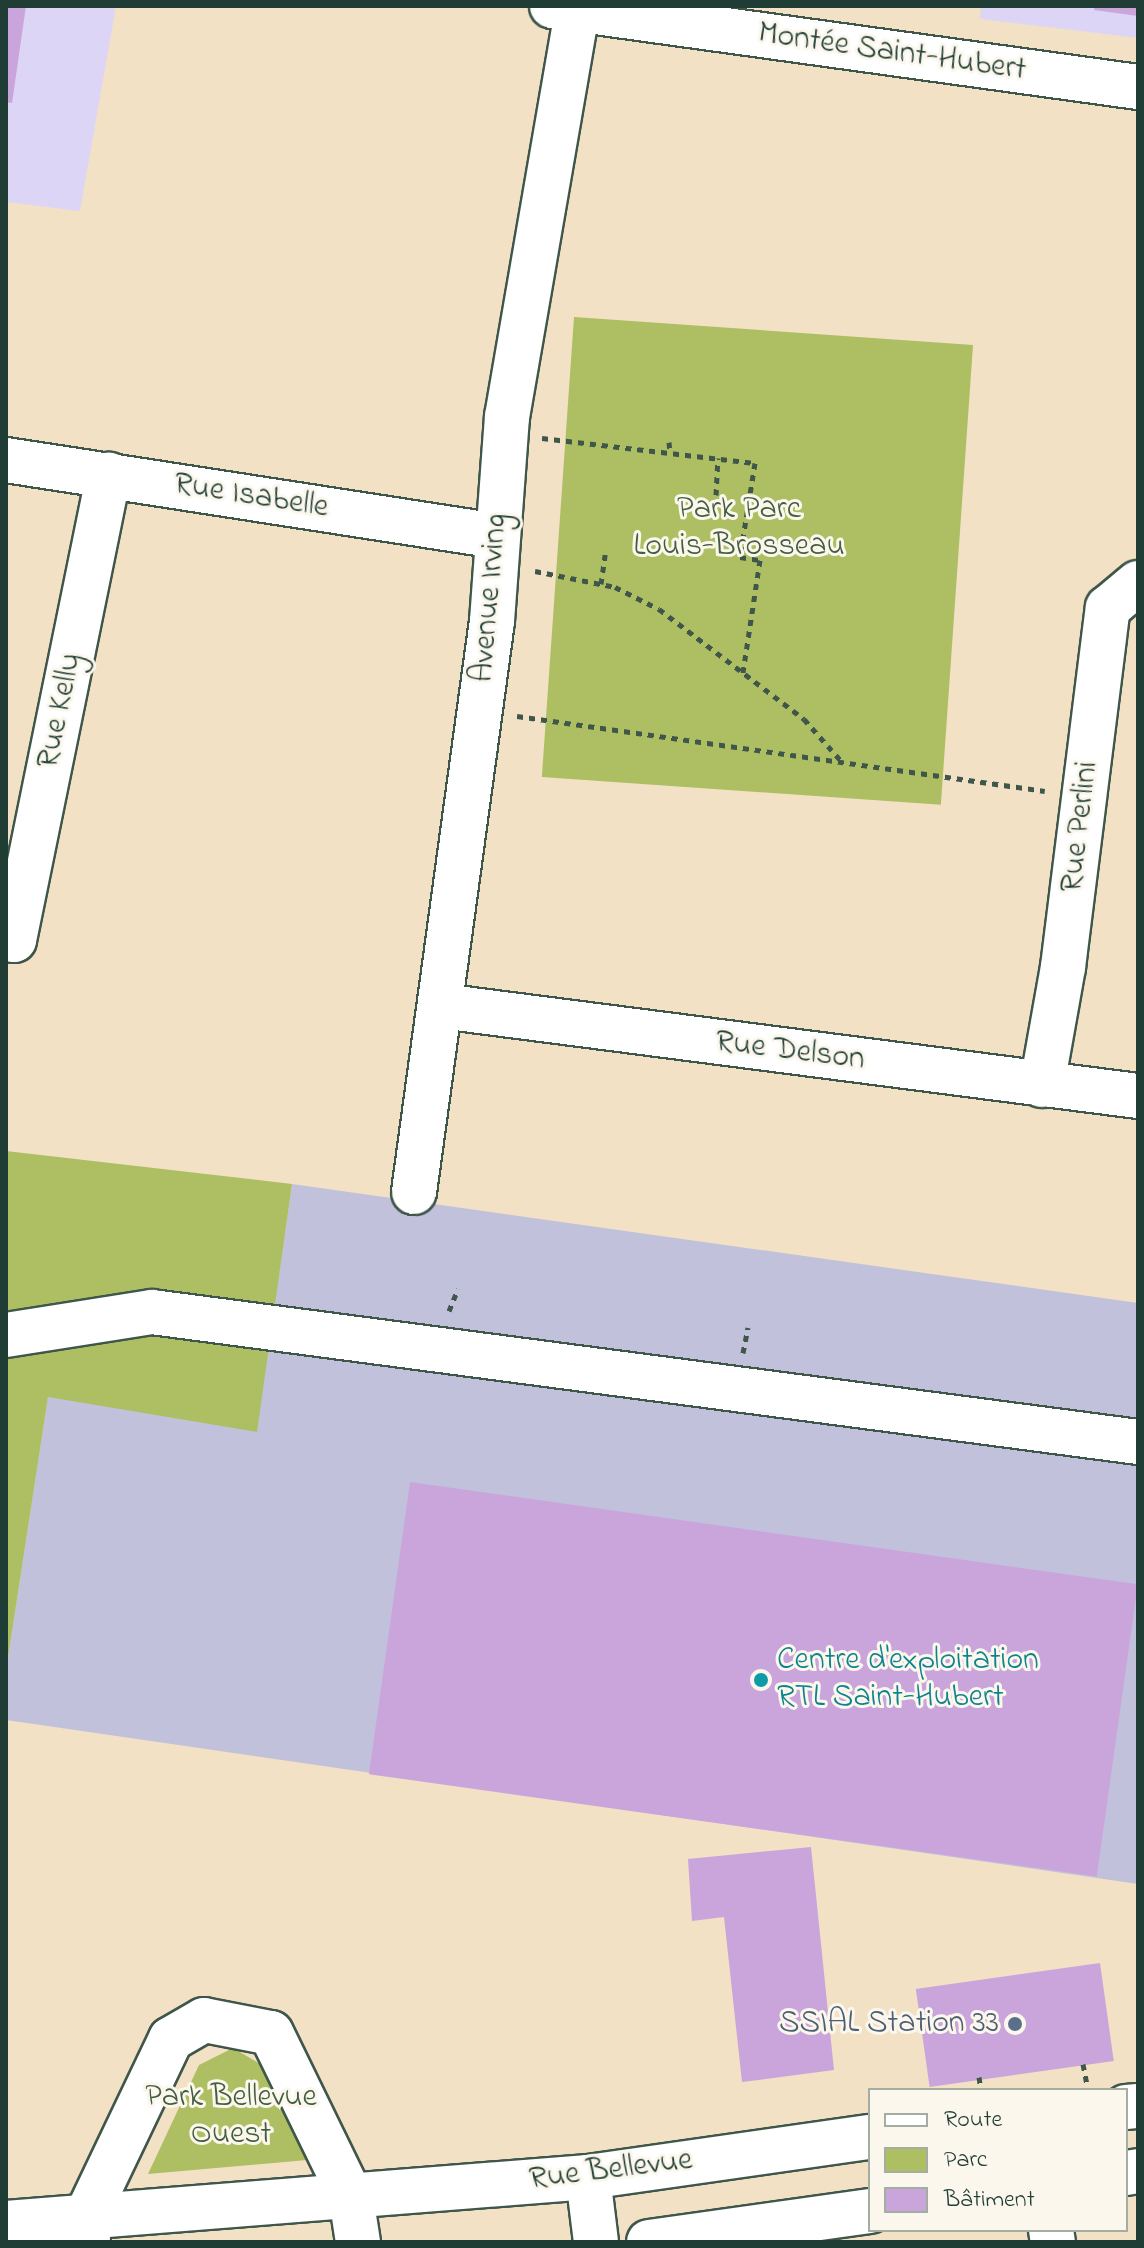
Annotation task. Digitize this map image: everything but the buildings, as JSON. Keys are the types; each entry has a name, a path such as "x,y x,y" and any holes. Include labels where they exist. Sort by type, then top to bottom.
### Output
{"street":[{"name":"Montée Saint-Hubert","path":"569,7 1138,87"},
{"name":"Avenue Irving","path":"414,1192 480,711 505,433 569,7"},
{"name":"Rue Isabelle","path":"6,460 109,475 495,550"},
{"name":"Rue Kelly","path":"6,939 14,940 109,475"},
{"name":"Rue Perlini","path":"1042,1085 1063,967 1108,608 1138,583"},
{"name":"Rue Delson","path":"441,1006 1138,1096"},
{"path":"6,1335 152,1312 1138,1442"},
{"path":"87,2229 171,2039 204,2020 271,2033 351,2197 358,2242"},
{"name":"Rue Bellevue","path":"6,2223 87,2229 351,2197 588,2177 868,2137"},
{"path":"588,2177 596,2242"},
{"path":"649,2242 868,2211"}],"path":[{"path":"505,433 755,463 740,557 760,560 743,673"},
{"path":"669,442 670,453"},
{"path":"716,495 718,458"},
{"path":"495,550 601,584 659,609 804,719 843,763"},
{"path":"601,584 605,554"},
{"path":"480,711 1084,797"},
{"path":"1083,2064 1088,2088"},
{"path":"979,2077 981,2088"}],"shaded area":[{"path":"6,6 116,6 80,211 6,202"},
{"path":"981,6 1138,6 1138,38 980,19"},
{"name":"Centre d'exploitation RTL Saint-Hubert","path":"292,1184 1138,1303 1138,1884 6,1720 6,1671 48,1396 256,1431"}],"green space":[{"name":"Park Parc Louis-Brosseau","path":"574,317 973,345 941,805 542,777"},
{"path":"6,1151 292,1184 257,1432 48,1397 6,1671"},
{"name":"Park Bellevue Ouest","path":"233,2048 262,2065 307,2160 148,2174 199,2065"}],"place":[{"name":"Centre d'exploitation RTL Saint-Hubert","path":"761,1680"},
{"name":"SSIAL Station 33","path":"1015,2024"}]}
